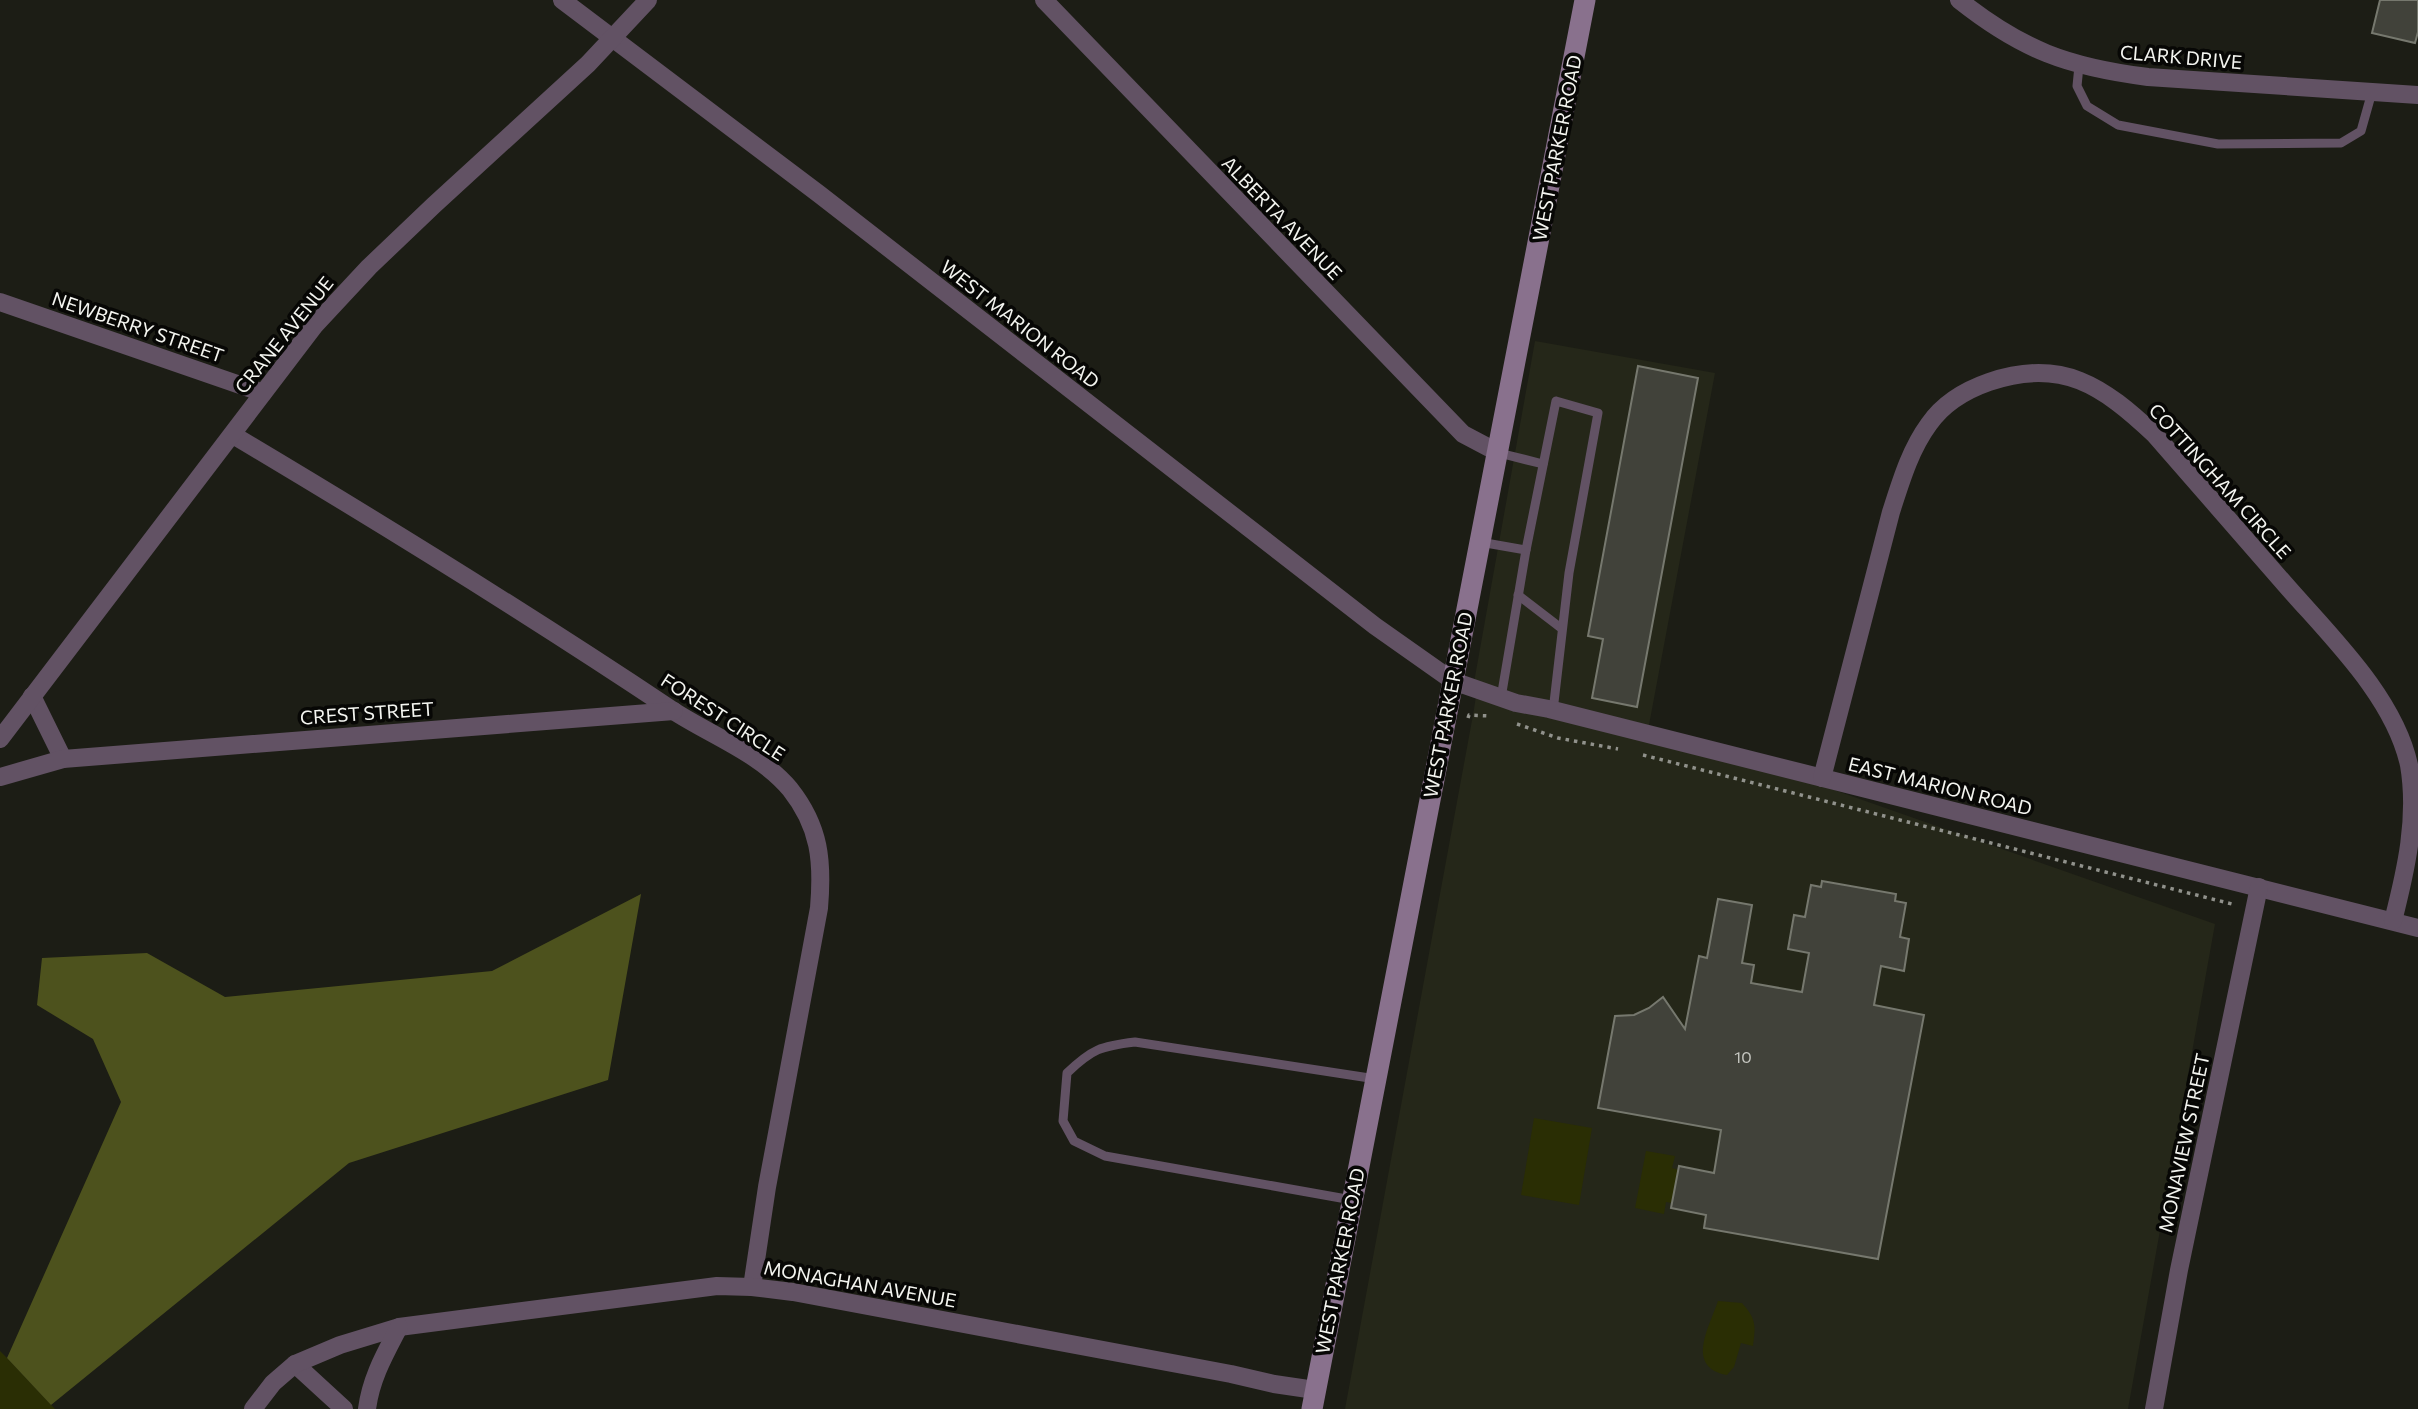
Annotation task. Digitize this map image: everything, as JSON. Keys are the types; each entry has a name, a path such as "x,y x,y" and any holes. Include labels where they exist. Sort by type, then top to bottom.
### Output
{"street":[{"name":"WEST MARION ROAD","path":"562,0 614,37 1375,626 1453,681"},
{"name":"CRANE AVENUE","path":"0,739 315,325 369,267 588,64 648,0"},
{"name":"ALBERTA AVENUE","path":"1044,0 1454,425 1464,434 1499,453"},
{"name":"WEST PARKER ROAD","path":"1313,1399 1585,0"},
{"name":"CLARK DRIVE","path":"1959,0 2024,44 2079,66 2107,72 2418,95"},
{"name":"NEWBERRY STREET","path":"0,302 263,393"},
{"name":"COTTINGHAM CIRCLE","path":"1822,778 1891,512 1905,468 1919,438 1930,421 1946,406 1976,386 2031,371 2062,374 2106,394 2155,435 2330,635 2383,703 2405,751 2414,799 2409,858 2393,921"},
{"name":"FOREST CIRCLE","path":"233,435 364,513 674,711 742,751 788,787 806,811 815,831 820,853 822,880 819,908 767,1187 752,1287"},
{"name":"EAST MARION ROAD","path":"1453,681 1501,698 2418,928"},
{"path":"32,696 63,759"},
{"name":"CREST STREET","path":"0,777 63,759 674,711"},
{"name":"MONAVIEW STREET","path":"2154,1409 2179,1270 2259,887"},
{"name":"MONAGHAN AVENUE","path":"253,1409 272,1383 295,1364 340,1345 399,1327 717,1286 793,1292 1204,1369 1274,1384 1313,1399"},
{"path":"367,1409 377,1370 399,1327"},
{"path":"295,1364 344,1409"}],"lane":[{"path":"2079,66 2077,86 2087,106 2118,125 2218,144 2341,143 2361,131 2372,92"},
{"path":"1501,698 1526,550 1556,401 1598,413 1569,573 1553,711"},
{"path":"1499,453 1543,464"},
{"path":"1480,542 1526,550"},
{"path":"1518,596 1561,628"},
{"path":"1352,1200 1105,1156 1074,1141 1063,1121 1068,1073 1088,1054 1114,1045 1135,1042 1376,1079"}],"path":[{"path":"1467,726 1469,715 1492,716"},
{"path":"1513,723 1558,738 1623,750"},
{"path":"1636,753 2238,905"}],"shaded area":[{"path":"1535,341 1715,373 1649,725 2215,924 2128,1409 1345,1409 1473,715 1477,690 1473,688"}],"green space":[{"path":"641,894 608,1080 349,1163 51,1405 7,1358 121,1102 93,1039 37,1005 42,958 147,953 225,997 492,971"},
{"path":"1534,1118 1592,1128 1579,1205 1521,1195"},
{"path":"1646,1151 1675,1156 1672,1168 1679,1170 1672,1203 1666,1202 1664,1214 1635,1208"},
{"path":"1718,1301 1742,1303 1755,1327 1753,1346 1741,1343 1734,1367 1727,1375 1714,1371 1703,1355 1706,1334"},
{"path":"0,1351 7,1358 55,1409 0,1409"}],"building":[{"path":"2380,0 2418,0 2418,32 2415,43 2372,33"},
{"path":"1638,366 1698,378 1637,707 1592,698 1603,639 1588,636"},
{"path":"1822,881 1896,894 1895,901 1906,903 1900,937 1909,939 1904,971 1881,966 1874,1005 1924,1015 1878,1259 1704,1228 1706,1215 1671,1208 1679,1166 1714,1173 1721,1130 1598,1108 1615,1016 1634,1015 1663,997 1685,1029 1699,956 1707,958 1718,899 1752,905 1742,963 1754,965 1751,983 1802,992 1809,953 1788,949 1794,915 1805,917 1811,885 1821,887"}]}
